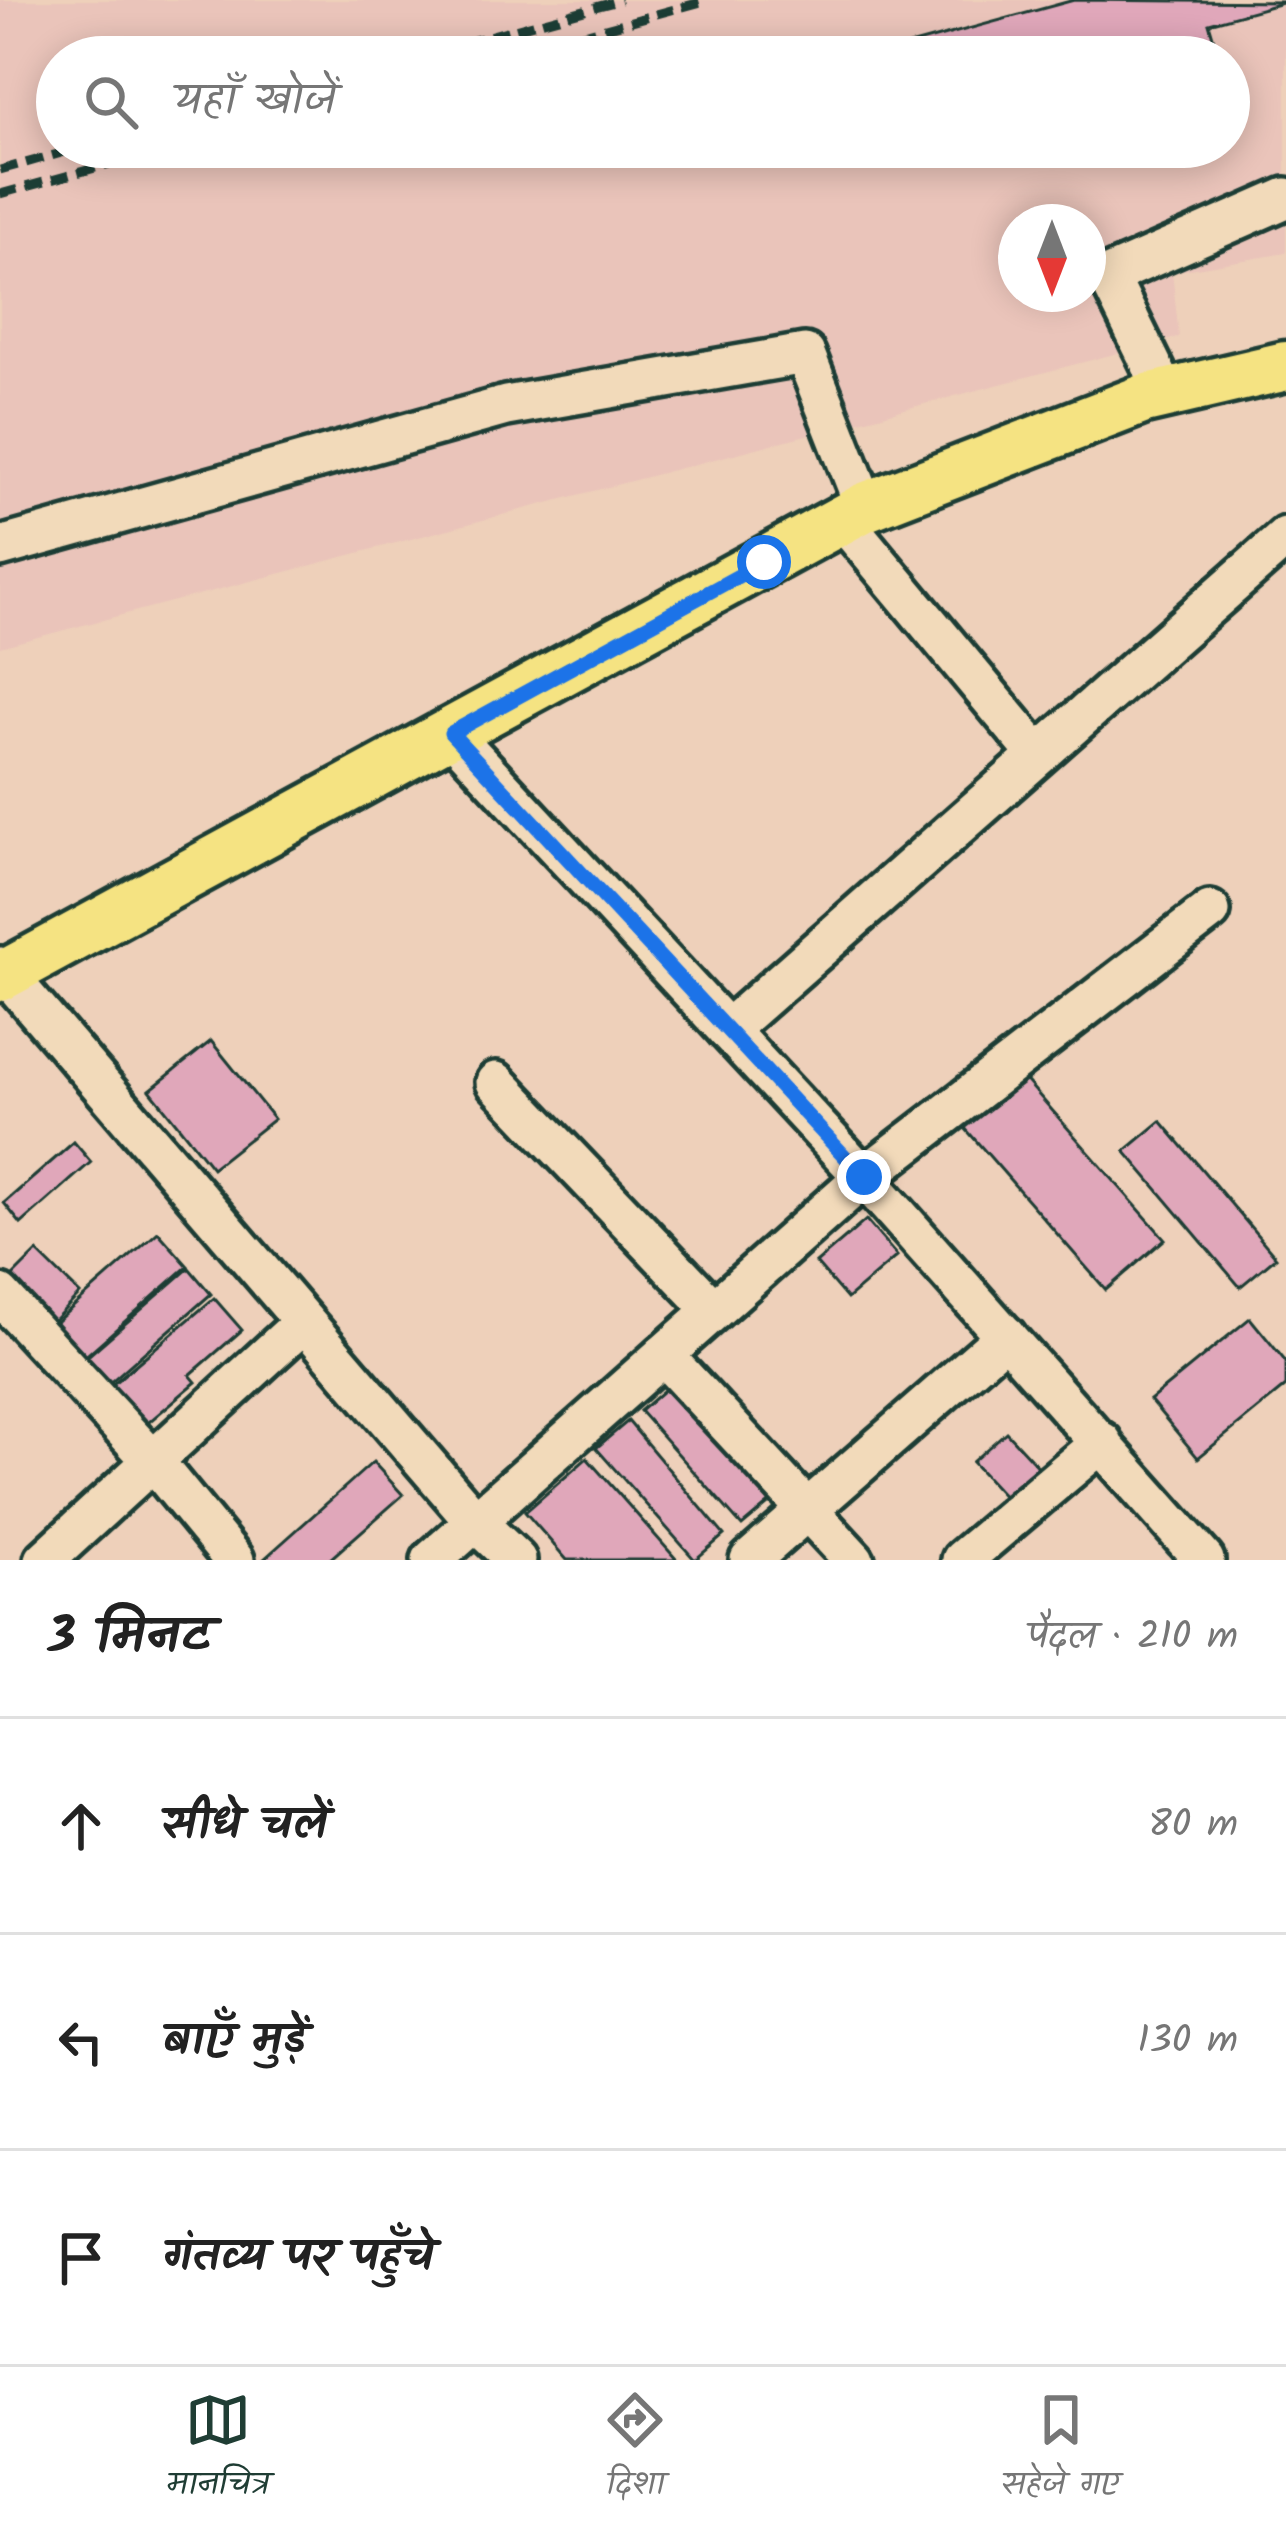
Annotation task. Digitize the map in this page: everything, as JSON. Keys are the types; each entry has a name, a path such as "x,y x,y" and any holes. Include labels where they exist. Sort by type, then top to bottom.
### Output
{"main road":[{"path":"2,973 854,513 1166,394 1286,366"}],"street":[{"path":"1166,394 1108,276 1286,198"},
{"path":"0,547 506,406 806,353 854,513 1038,755"},
{"path":"727,1030 1286,537"},
{"path":"451,733 864,1177 1204,1560"},
{"path":"432,1560 864,1177 1210,911"},
{"path":"2,973 476,1522 516,1560"},
{"path":"496,1082 714,1310"},
{"path":"0,1295 153,1461 234,1560"},
{"path":"45,1560 304,1322"},
{"path":"750,1560 1006,1336"},
{"path":"663,1355 854,1560"},
{"path":"962,1560 1102,1442"}],"shaded area":[{"path":"0,0 1286,0 1286,253 1172,272 1179,337 0,647"}],"building":[{"path":"1074,0 1286,2 1209,23 1213,36 943,36"},
{"path":"211,1041 274,1119 212,1168 150,1090"},
{"path":"1022,1076 1165,1239 1106,1290 964,1127"},
{"path":"1161,1121 1276,1257 1240,1287 1125,1151"},
{"path":"74,1142 91,1162 21,1224 4,1203"},
{"path":"866,1220 897,1256 847,1299 816,1263"},
{"path":"158,1232 188,1266 80,1361 50,1327"},
{"path":"37,1252 80,1294 50,1324 8,1281"},
{"path":"189,1268 211,1294 105,1387 82,1361"},
{"path":"214,1298 242,1330 190,1375 196,1382 142,1428 108,1388"},
{"path":"1250,1318 1286,1362 1286,1386 1198,1458 1150,1400"},
{"path":"672,1383 774,1499 742,1526 640,1411"},
{"path":"628,1421 724,1535 695,1560 596,1448"},
{"path":"1006,1432 1043,1472 1009,1502 972,1462"},
{"path":"587,1458 677,1560 567,1560 525,1512"},
{"path":"373,1462 403,1495 329,1560 263,1560"}],"railway":[{"path":"489,36 621,0"},
{"path":"577,36 708,0"},
{"path":"0,170 36,160"},
{"path":"0,194 95,168"}],"route":[{"path":"764,562 451,733 864,1177"}]}
